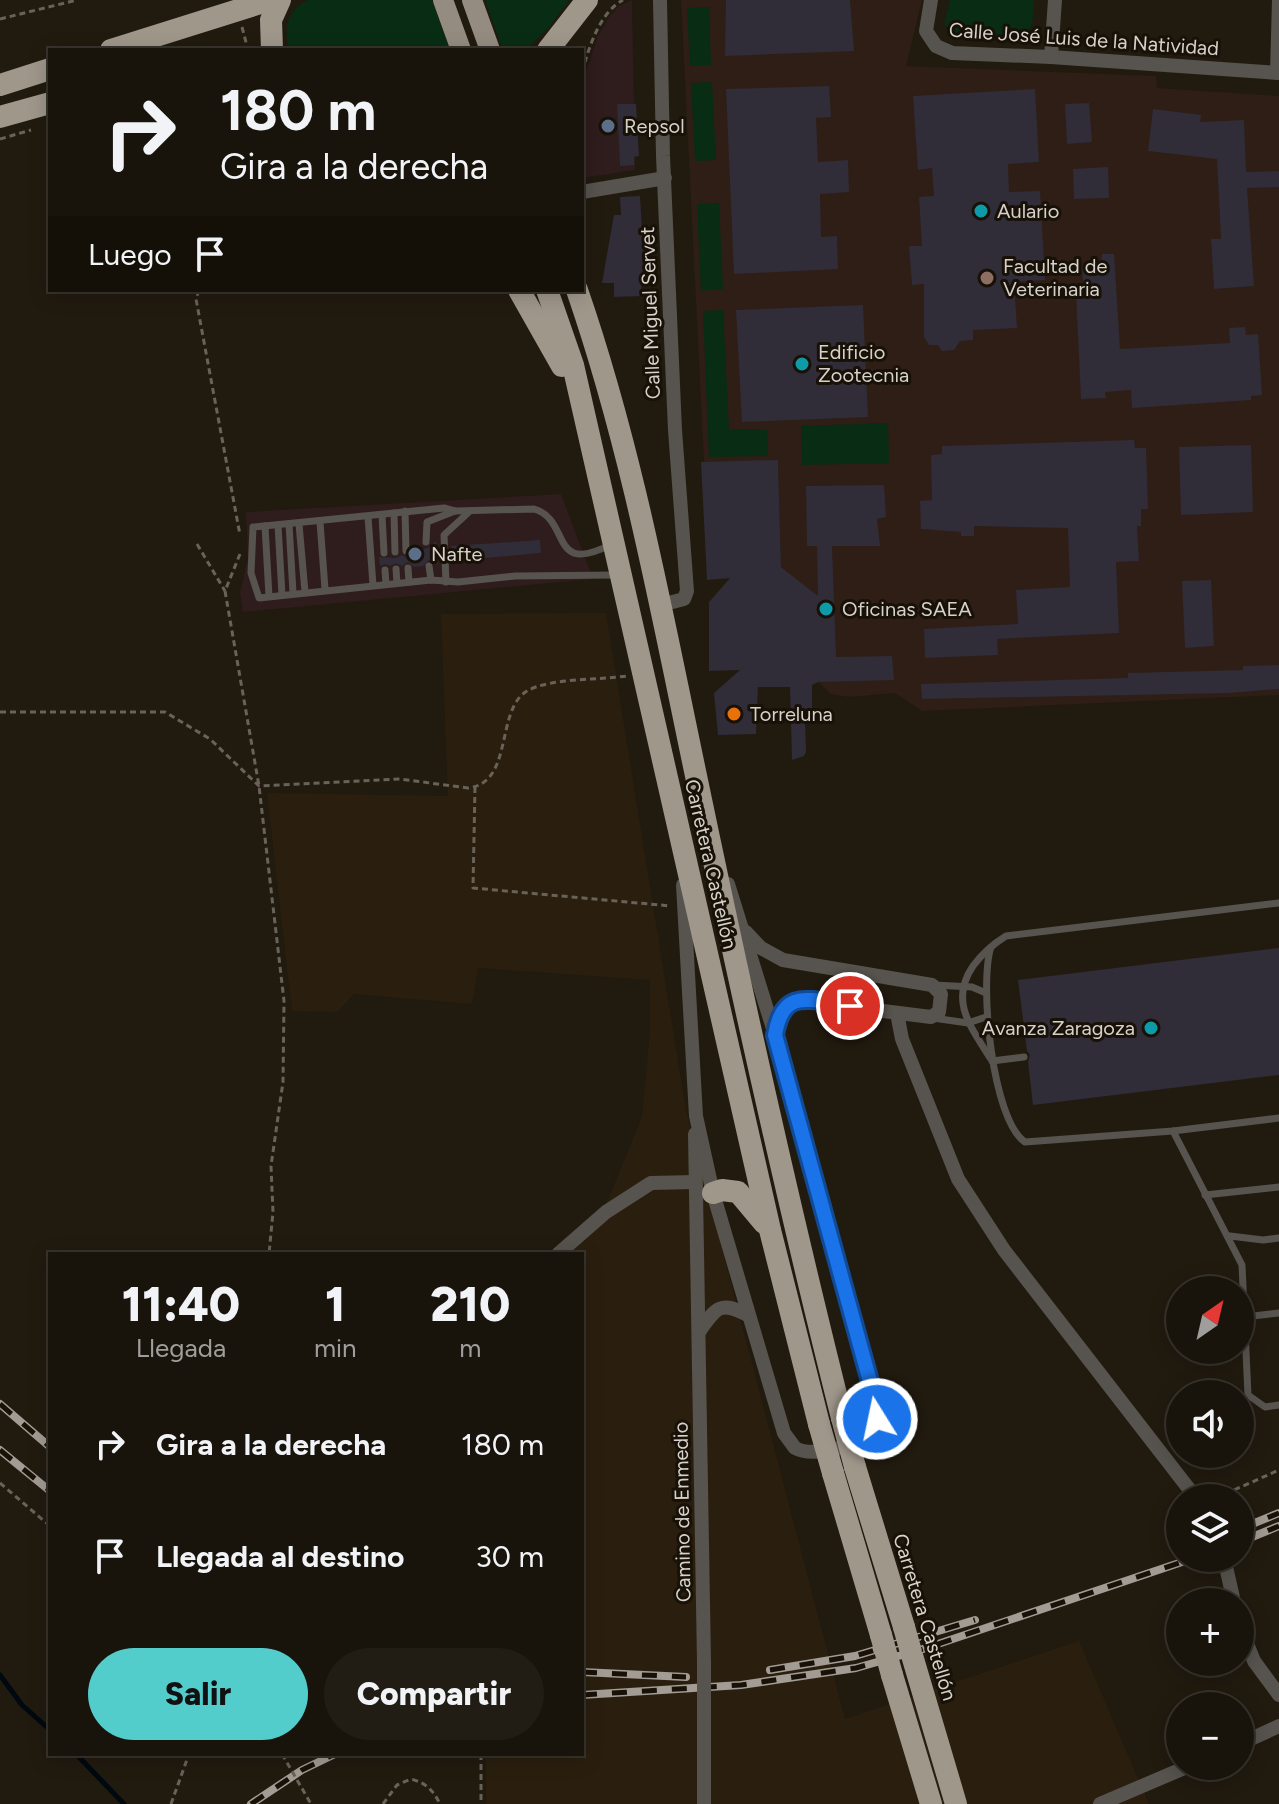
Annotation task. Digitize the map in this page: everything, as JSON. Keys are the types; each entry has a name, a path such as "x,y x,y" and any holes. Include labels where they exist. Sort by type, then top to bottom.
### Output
{"highway":[{"path":"117,48 270,0"},
{"path":"272,48 271,20 280,0"},
{"path":"550,48 587,0"},
{"path":"565,48 571,24"},
{"path":"0,85 48,70"},
{"path":"0,117 48,104"},
{"path":"520,292 580,403"},
{"name":"Carretera Castellón","path":"548,292 573,365 770,1230 819,1424 844,1470 904,1627 956,1804"},
{"name":"Carretera Castellón","path":"578,292 615,410 661,605 791,1208 842,1418 844,1470 881,1635 931,1804"},
{"path":"704,1188 738,1192 770,1230"}],"main road":[{"path":"443,0 460,48"},
{"path":"472,0 489,48"}],"street":[{"name":"Calle Miguel Servet","path":"660,0 675,430 686,597 661,605"},
{"name":"Calle José Luis de la Natividad","path":"931,0 926,31 942,51 1278,73"},
{"path":"1051,57 1055,0"},
{"path":"1278,73 1279,0"},
{"path":"584,192 665,178"},
{"name":"Carretera Castellón","path":"695,773 775,1035 877,1407 877,1419 866,1436 816,1452 795,1448 784,1433 749,1316 704,1188"},
{"name":"Camino de Enmedio","path":"680,841 696,1116 704,1188 698,1218 704,1804"},
{"path":"743,928 761,948 783,960 932,985 940,991 939,1012 931,1017 795,1000 781,1012 775,1035"},
{"path":"897,1013 902,1039 958,1179 1004,1250 1185,1484"},
{"name":"Camino de Enmedio","path":"696,1116 704,1188"},
{"path":"560,1252 606,1212 651,1183 704,1188"},
{"path":"699,1332 713,1312 724,1306 749,1316"},
{"path":"1254,1661 1279,1695"},
{"path":"1254,1738 1279,1726"},
{"path":"1100,1804 1166,1776"}],"lane":[{"path":"614,543 594,553 579,555 563,543 550,518 542,511 527,508 405,511 253,527 251,573 259,598 431,580 621,575"},
{"path":"405,511 406,551"},
{"path":"426,542 427,522 455,511"},
{"path":"446,582 444,535 470,511"},
{"path":"394,513 395,552"},
{"path":"382,515 384,553"},
{"path":"368,517 373,585"},
{"path":"320,522 325,589"},
{"path":"289,524 293,593"},
{"path":"299,524 305,592"},
{"path":"278,525 282,595"},
{"path":"265,526 269,596"},
{"path":"429,566 431,580"},
{"path":"408,568 409,582"},
{"path":"396,569 397,583"},
{"path":"385,570 386,584"},
{"path":"992,1061 968,1023 961,1002 963,986 971,970 991,947 1013,934 1279,903"},
{"path":"991,947 985,972 986,1017 992,1061 1013,1131 1025,1142 1173,1131 1279,1118"},
{"path":"932,985 963,986 986,993"},
{"path":"931,1017 968,1023 986,1017"},
{"path":"992,1061 1024,1057"},
{"path":"1173,1131 1205,1195 1230,1236 1242,1265 1243,1276"},
{"path":"1205,1195 1279,1187"},
{"path":"1230,1236 1263,1240 1279,1238"},
{"path":"1254,1316 1279,1313"},
{"path":"1247,1364 1248,1395 1265,1407 1279,1405"}],"path":[{"path":"0,19 77,0"},
{"path":"584,67 601,24 610,9 623,0"},
{"path":"0,139 38,128"},
{"path":"198,292 196,299 242,548 225,591"},
{"path":"197,544 225,591 259,786 284,1001 283,1082 271,1166 273,1212 269,1252"},
{"path":"0,712 165,712 210,739 259,786 400,779 475,787 490,777 514,707 526,691 547,685 643,674"},
{"path":"475,787 473,888 684,907"},
{"path":"1248,1484 1279,1470"},
{"path":"0,1483 48,1524"},
{"path":"171,1804 188,1756"},
{"path":"283,1756 311,1804"},
{"path":"481,1756 481,1804"},
{"path":"383,1804 397,1785 411,1779 423,1783 440,1804"}],"shaded area":[{"name":"Repsol","path":"632,0 635,170 584,178 584,77 598,36 619,6"},
{"name":"Facultad de Veterinaria","path":"681,0 922,0 906,66 1156,76 1157,88 1279,96 1279,695 922,711 895,693 849,697 831,694 818,682 815,615 800,582 781,567 778,461 704,462"},
{"name":"Nafte","path":"561,494 593,579 243,612 240,593 248,558 246,512"},
{"path":"606,613 686,1111 845,1719 1079,1641 1149,1804 486,1804 486,1756 584,1756 584,1252 568,1252 596,1229 642,1117 650,1031 650,980 478,968 472,1004 354,994 337,1012 292,1011 267,793 448,796 441,614"}],"green space":[{"path":"308,0 432,0 449,48 289,48 288,21"},
{"path":"485,0 569,0 528,48 502,48"},
{"path":"950,0 1034,0 1032,22 1028,32 1019,38 954,35 944,24"},
{"path":"709,7 711,65 690,66 687,8"},
{"path":"712,82 716,160 695,161 691,83"},
{"path":"719,203 723,289 701,291 697,204"},
{"path":"723,310 729,429 767,429 768,456 709,457 703,311"},
{"path":"888,423 889,463 802,465 801,426"}],"building":[{"path":"726,0 850,0 854,51 725,56"},
{"path":"829,86 831,117 816,118 818,162 848,160 849,192 820,194 821,237 837,236 838,269 734,274 726,89"},
{"name":"Aulario","path":"1035,89 1039,162 1008,164 1009,192 1040,191 1045,280 1014,282 1017,328 973,330 973,340 960,341 954,350 942,351 938,345 929,345 924,337 924,284 912,285 909,246 922,246 919,197 934,196 932,168 918,170 913,96"},
{"path":"1089,103 1092,142 1067,144 1065,104"},
{"path":"617,104 636,104 639,156 634,157 634,165 620,166"},
{"path":"1153,109 1201,115 1200,122 1244,120 1246,172 1279,171 1279,187 1247,188 1254,286 1214,289 1211,239 1221,239 1217,159 1148,151"},
{"path":"1108,167 1109,198 1074,199 1073,169"},
{"path":"640,196 645,281 641,282 642,296 614,297 614,283 602,283 614,215 621,215 620,197"},
{"path":"1102,254 1114,254 1120,349 1230,343 1229,328 1245,327 1246,335 1258,334 1262,395 1251,396 1251,400 1132,408 1131,390 1105,392 1106,398 1081,399 1076,293 1084,293 1082,269 1100,268"},
{"name":"Edificio Zootecnia","path":"863,305 868,417 742,422 736,310"},
{"path":"1134,440 1135,448 1146,448 1148,509 1141,509 1141,526 1137,526 1139,561 1116,562 1119,633 997,639 998,655 925,658 924,629 1018,624 1016,590 1070,587 1068,528 974,526 974,536 921,529 920,501 932,500 931,455 942,454 942,446"},
{"path":"1251,445 1253,512 1181,515 1179,447"},
{"path":"778,460 781,567 818,596 817,546 807,546 806,486 884,485 886,517 877,519 880,546 832,546 836,657 892,656 894,680 818,682 812,685 812,720 805,720 806,752 804,756 792,760 790,687 758,687 756,734 718,735 714,693 740,670 709,671 709,602 730,578 707,580 701,462"},
{"path":"540,540 541,553 452,561 451,546"},
{"path":"436,541 438,565 429,560 423,566 414,567 408,562 402,566 396,563 380,566 379,557 407,557 412,551 428,548"},
{"path":"1211,580 1214,646 1185,648 1182,581"},
{"path":"1279,665 1279,689 1229,693 922,699 921,684 1128,678 1128,673 1243,670 1243,666"},
{"name":"Avanza Zaragoza","path":"1279,948 1279,1075 1033,1105 1028,1062 1030,1055 1018,980"}],"waterway":[{"path":"0,1675 22,1705 48,1728"},
{"path":"78,1756 124,1804"}],"railway":[{"path":"0,1404 48,1445"},
{"path":"0,1450 48,1489"},
{"path":"1254,1523 1279,1513"},
{"path":"1254,1536 1279,1526"},
{"path":"584,1695 741,1685 856,1668 923,1649 1166,1567"},
{"path":"770,1670 855,1656 975,1620"},
{"path":"584,1672 686,1677"},
{"path":"251,1804 302,1770 331,1756"}],"place":[{"name":"Repsol","path":"608,126"},
{"name":"Aulario","path":"981,211"},
{"name":"Facultad de Veterinaria","path":"987,278"},
{"name":"Edificio Zootecnia","path":"802,364"},
{"name":"Nafte","path":"415,554"},
{"name":"Oficinas SAEA","path":"826,609"},
{"name":"Torreluna","path":"734,714"},
{"name":"Avanza Zaragoza","path":"1151,1028"}],"route":[{"path":"850,1006 795,1000 785,1005 781,1012 775,1035 877,1407 877,1419"}]}
